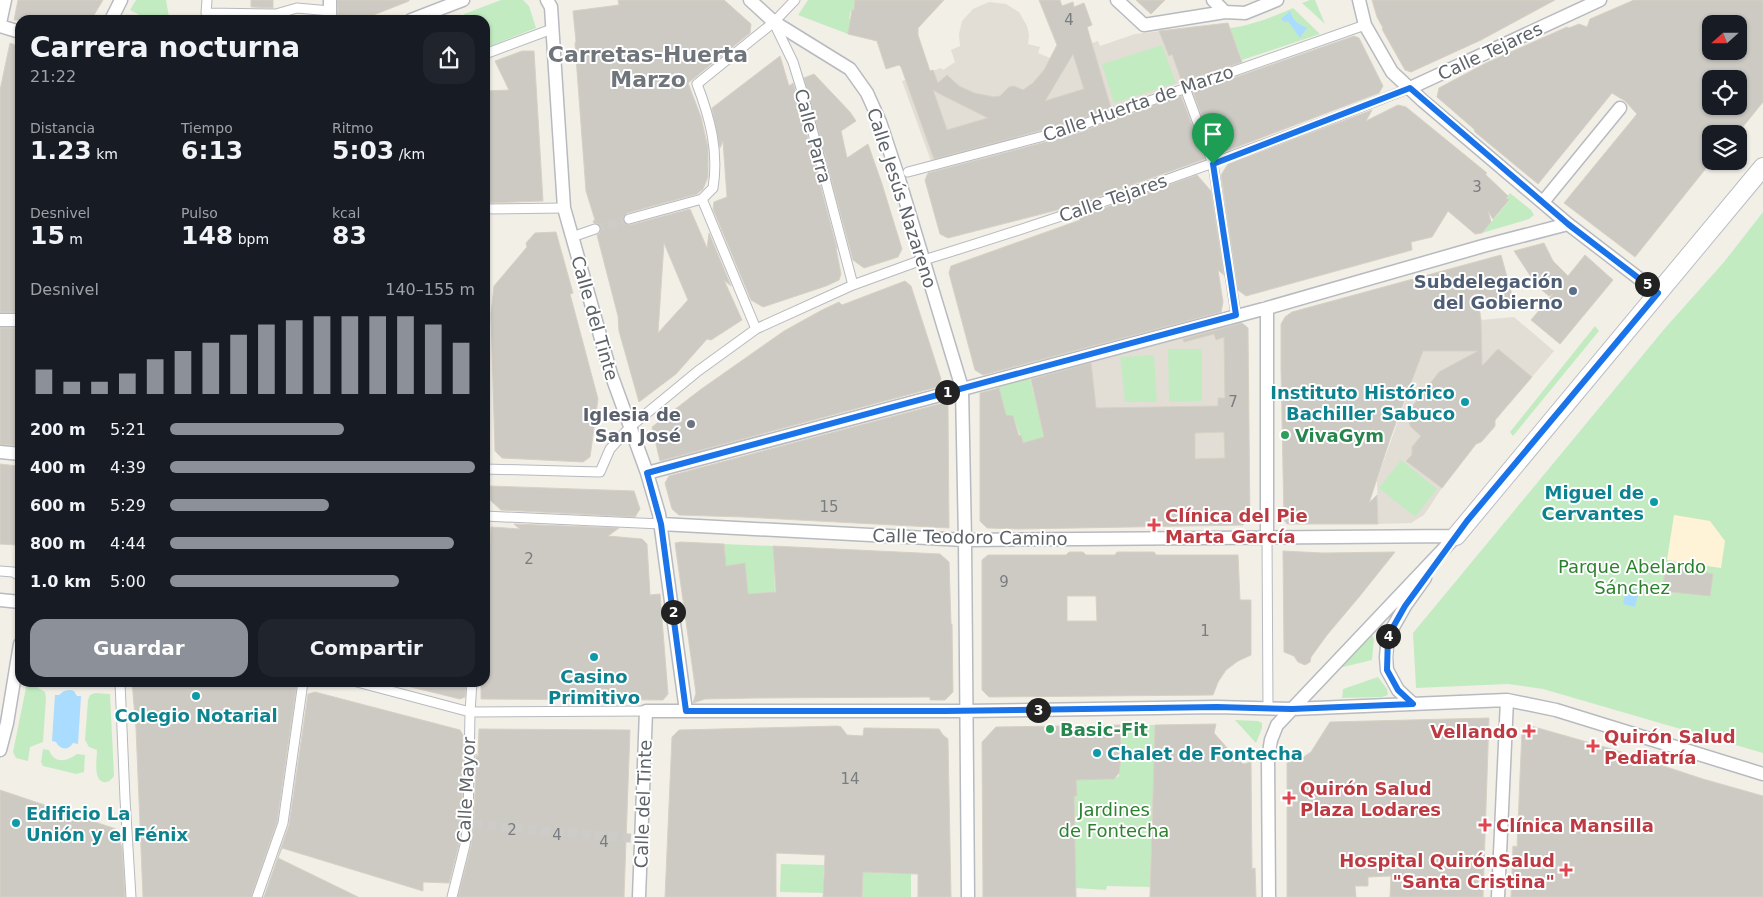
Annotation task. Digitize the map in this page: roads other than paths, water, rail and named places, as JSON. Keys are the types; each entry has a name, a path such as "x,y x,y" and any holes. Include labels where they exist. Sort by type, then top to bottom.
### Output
{"main road":[{"path":"1456,536 1763,167"}],"street":[{"path":"5,0 0,25 15,30"},
{"path":"114,15 121,0"},
{"path":"207,0 206,13 276,14 297,8 330,10"},
{"path":"421,15 445,3 463,0"},
{"name":"Calle Parra","path":"750,0 774,22 793,62 853,285"},
{"path":"629,219 702,199 713,188 716,158 712,131 697,84 774,22 795,0"},
{"path":"1117,0 1144,25 1226,12 1245,13 1277,0"},
{"path":"1213,0 1226,12"},
{"path":"1360,0 1365,25 1392,72 1423,101 1568,224 1658,293"},
{"name":"Calle Tejares","path":"490,469 600,472 610,449 630,427 698,371 756,328 853,285 1213,164 1410,88 1583,4 1600,0"},
{"name":"Calle del Tinte","path":"549,2 564,208 611,374 647,473 661,524 686,711"},
{"name":"Calle Jesús Nazareno","path":"774,22 850,69 867,93 880,122 892,158 962,388 968,897"},
{"name":"Calle Huerta de Marzo","path":"908,172 1070,129 1365,25"},
{"path":"490,52 552,29"},
{"path":"1185,88 1213,164 1236,315"},
{"path":"1543,202 1620,108"},
{"path":"702,199 756,328"},
{"path":"490,209 564,208"},
{"path":"647,473 1267,308 1483,246 1568,224"},
{"path":"572,237 595,230"},
{"path":"1267,308 1268,708"},
{"path":"0,320 15,320"},
{"path":"0,452 15,454"},
{"name":"Calle Teodoro Camino","path":"490,516 965,540 1456,536"},
{"path":"1413,704 1398,690 1387,670 1388,636 1405,606 1456,536"},
{"path":"1269,897 1268,759 1271,740 1277,725 1456,536"},
{"path":"0,571 15,573"},
{"path":"0,600 15,602"},
{"path":"0,750 7,723 15,674"},
{"path":"120,687 132,897"},
{"path":"257,897 283,823 302,687"},
{"path":"376,687 470,712 1217,707 1292,709 1507,700 1556,710 1763,774"},
{"name":"Calle Mayor","path":"452,897 471,823 470,712 472,687"},
{"path":"1498,897 1507,700"},
{"name":"Calle del Tinte","path":"639,897 646,711"}],"water":[{"path":"1290,11 1299,24 1307,28 1300,38 1288,21 1284,22 1281,19"},
{"path":"1627,587 1639,590 1635,607 1623,604"},
{"path":"70,690 74,691 77,696 81,696 78,744 73,743 69,747 64,748 52,741 55,695"}],"tunnel":[{"path":"595,229 629,219"},
{"path":"474,824 641,839"}],"place":[{"name":"Subdelegación del Gobierno","path":"1573,291"},
{"name":"Instituto Histórico Bachiller Sabuco","path":"1465,402"},
{"name":"Iglesia de San José","path":"691,424"},
{"name":"VivaGym","path":"1285,435"},
{"name":"Miguel de Cervantes","path":"1654,502"},
{"name":"Clínica del Pie Marta García","path":"1154,525"},
{"name":"Casino Primitivo","path":"594,657"},
{"name":"Colegio Notarial","path":"196,696"},
{"name":"Basic-Fit","path":"1050,729"},
{"name":"Vellando","path":"1529,731"},
{"name":"Quirón Salud Pediatría","path":"1593,746"},
{"name":"Chalet de Fontecha","path":"1097,753"},
{"name":"Quirón Salud Plaza Lodares","path":"1289,798"},
{"name":"Edificio La Unión y el Fénix","path":"16,823"},
{"name":"Clínica Mansilla","path":"1485,825"},
{"name":"Hospital QuirónSalud \"Santa Cristina\"","path":"1566,870"}],"district":[{"name":"Carretas-Huerta Marzo","path":"648,66"}],"park label":[{"name":"Parque Abelardo Sánchez","path":"1632,576"},
{"name":"Jardines de Fontecha","path":"1114,820"}]}
